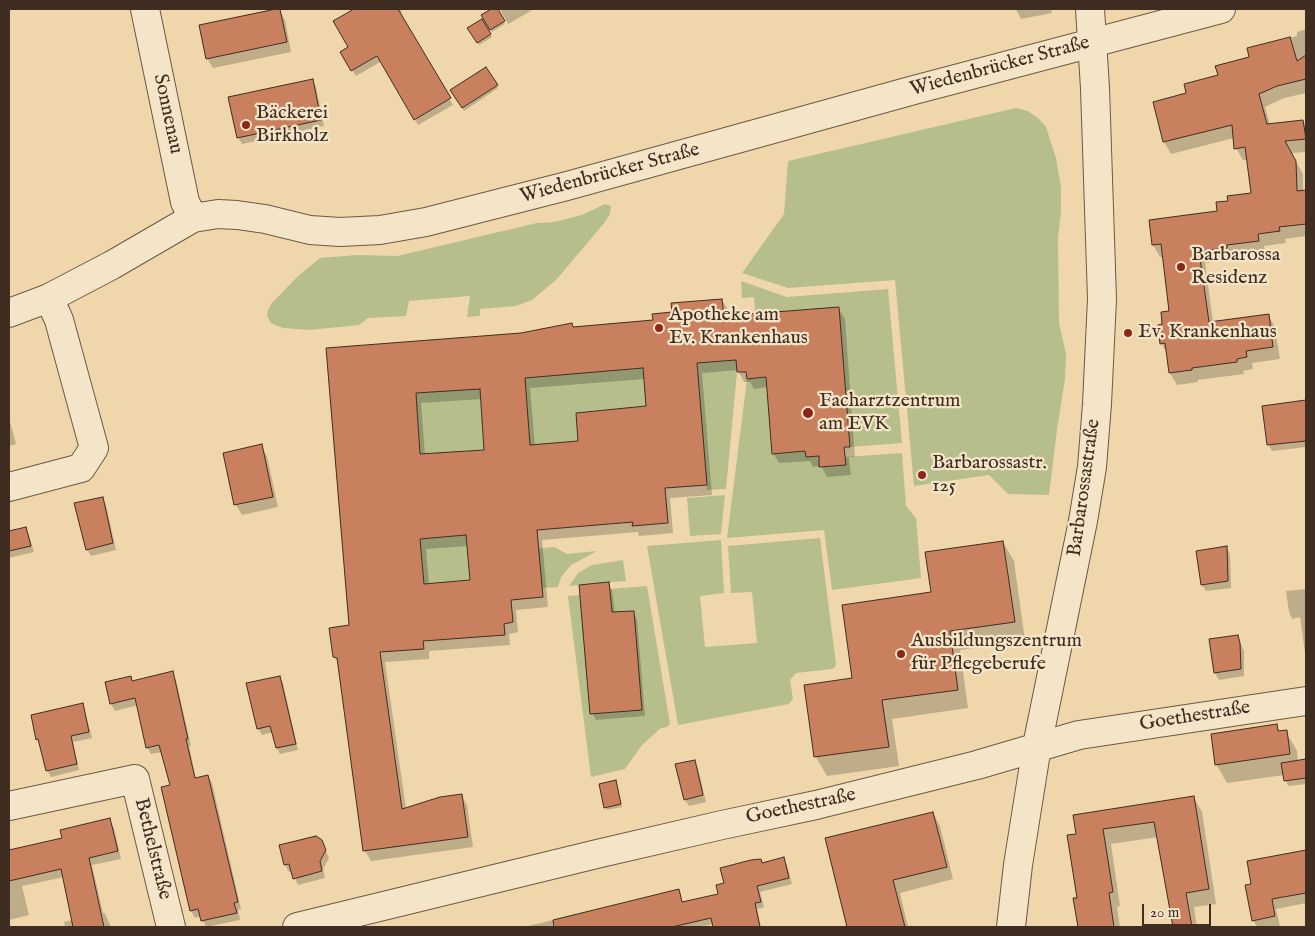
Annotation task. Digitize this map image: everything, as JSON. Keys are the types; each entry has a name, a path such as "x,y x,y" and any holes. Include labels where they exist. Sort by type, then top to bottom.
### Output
{"street":[{"name":"Sonnenau","path":"145,9 185,202 193,218"},
{"name":"Barbarossastraße","path":"1011,927 1018,865 1037,746 1092,466 1102,299 1094,43 1090,9"},
{"name":"Wiedenbrücker Straße","path":"9,313 49,298 112,265 193,218 218,214 237,215 265,219 310,230 340,232 380,230 426,222 567,186 914,90 1221,9"},
{"path":"9,487 81,468 94,448 59,320 49,298"},
{"name":"Goethestraße","path":"297,927 722,824 816,805 976,766 1078,735 1306,700"},
{"name":"Bethelstraße","path":"9,806 135,779 171,927"}],"green space":[{"path":"1016,108 1028,111 1046,127 1056,158 1061,187 1058,238 1059,323 1066,354 1065,379 1049,495 1008,494 989,475 914,486 895,280 788,288 742,273 784,214 788,161"},
{"path":"605,204 611,206 610,214 605,222 556,280 532,300 516,306 480,309 480,316 467,317 470,296 409,301 406,316 368,318 359,325 309,330 283,328 271,323 267,316 271,304 298,276 320,258 357,255 397,256 537,223 554,222 582,215"},
{"path":"741,281 787,297 888,289 902,443 850,447 839,307 755,314 754,297 742,298"},
{"path":"736,360 737,372 726,489 707,490 697,363"},
{"path":"643,368 646,406 576,413 578,441 530,445 525,378"},
{"path":"766,377 772,454 805,451 806,457 819,456 820,467 846,465 845,457 902,453 906,506 916,518 921,578 832,590 824,530 727,538 747,379"},
{"path":"480,389 484,450 420,454 416,393"},
{"path":"725,495 721,534 690,536 687,498"},
{"path":"466,535 470,580 424,584 420,539"},
{"path":"820,538 835,667 832,669 796,673 790,680 793,699 789,704 678,725 647,546 721,540 724,593 700,596 705,647 757,643 752,592 731,593 728,546"},
{"path":"554,547 567,554 597,551 571,565 561,577 558,587 527,589 526,579 541,577 540,562 522,550"},
{"path":"623,560 626,581 569,586 578,573 592,565"},
{"path":"647,586 670,724 667,727 661,728 642,745 625,769 591,777 568,596 600,593 642,710 634,611 612,612 610,589"}],"building":[{"path":"280,9 287,42 206,59 199,25"},
{"path":"354,9 398,9 451,98 414,120 377,56 351,71 340,52 348,47 333,21"},
{"path":"491,9 498,9 505,21 490,30 481,15"},
{"path":"482,19 491,34 477,43 467,28"},
{"path":"1290,37 1297,61 1306,55 1306,79 1277,86 1259,94 1267,124 1303,120 1306,139 1285,141 1296,161 1297,191 1306,190 1306,224 1279,227 1280,231 1258,234 1259,241 1227,245 1227,248 1199,251 1209,322 1269,314 1273,347 1246,351 1247,357 1237,359 1237,362 1169,373 1165,343 1160,344 1158,325 1162,324 1161,312 1169,311 1161,244 1152,245 1149,220 1217,211 1216,202 1228,201 1227,196 1251,193 1245,147 1234,149 1232,125 1163,142 1153,102 1186,93 1184,84 1218,75 1215,66 1249,57 1247,48"},
{"path":"486,67 498,85 462,108 450,90"},
{"path":"313,79 321,120 237,138 228,97"},
{"path":"722,299 724,316 839,307 850,447 844,447 846,465 819,467 819,456 806,457 805,451 772,454 766,377 747,379 746,372 737,372 736,360 697,363 707,485 665,488 668,523 632,526 633,522 537,530 543,597 511,600 513,622 504,624 505,635 423,641 424,649 380,652 402,809 440,797 462,794 468,837 363,851 337,658 333,657 329,628 349,625 326,348 521,333 572,323 573,327 653,320 652,314 672,312 671,303","holes":["643,368 646,406 576,413 578,441 530,445 525,378","480,389 484,450 420,454 416,393","466,535 470,580 424,584 420,539"]},
{"path":"1306,400 1306,441 1267,445 1262,406"},
{"path":"262,444 273,497 234,505 223,453"},
{"path":"103,497 113,543 86,550 74,503"},
{"path":"26,527 31,546 9,551 9,531"},
{"path":"1003,541 1015,622 950,631 958,690 882,700 889,747 814,757 804,685 852,678 842,605 931,592 925,552"},
{"path":"1227,546 1228,581 1201,585 1196,551"},
{"path":"609,582 612,612 634,611 642,710 590,714 579,585"},
{"path":"1238,635 1241,669 1214,673 1209,639"},
{"path":"173,671 195,778 208,775 238,902 234,903 237,913 201,921 198,909 190,911 161,787 170,785 159,745 146,748 135,698 110,704 105,682 131,676 132,681"},
{"path":"280,676 296,744 276,748 270,726 257,729 246,683"},
{"path":"83,703 89,732 71,736 77,764 46,771 38,739 36,740 31,715"},
{"path":"1277,724 1278,731 1287,730 1290,754 1215,765 1211,734"},
{"path":"1306,759 1306,778 1284,781 1281,763"},
{"path":"695,760 703,795 684,800 675,764"},
{"path":"616,780 621,804 604,808 599,784"},
{"path":"1194,796 1209,889 1186,893 1192,927 1173,927 1154,822 1103,829 1113,892 1109,893 1114,927 1078,927 1073,898 1077,898 1067,835 1076,834 1073,815"},
{"path":"933,812 947,867 893,880 905,927 847,927 825,838"},
{"path":"110,818 118,851 89,858 104,927 73,927 61,869 9,881 9,850 62,838 60,830"},
{"path":"316,836 322,840 326,850 320,861 322,871 293,879 289,864 284,865 279,845"},
{"path":"1306,850 1306,893 1272,899 1275,916 1252,921 1245,885 1251,884 1247,861"},
{"path":"784,857 789,878 757,886 761,902 755,903 760,927 713,927 711,918 672,927 554,927 553,920 679,889 682,902 718,894 716,885 724,883 720,868 751,860 761,859 762,863"}],"place":[{"name":"Bäckerei Birkholz","path":"246,125"},
{"name":"Barbarossa Residenz","path":"1181,267"},
{"name":"Apotheke am Ev. Krankenhaus","path":"659,328"},
{"name":"Ev. Krankenhaus","path":"1128,333"},
{"name":"Facharztzentrum am EVK","path":"808,413"},
{"name":"Barbarossastr. 125","path":"922,475"},
{"name":"Ausbildungszentrum für Pflegeberufe","path":"901,654"}]}
